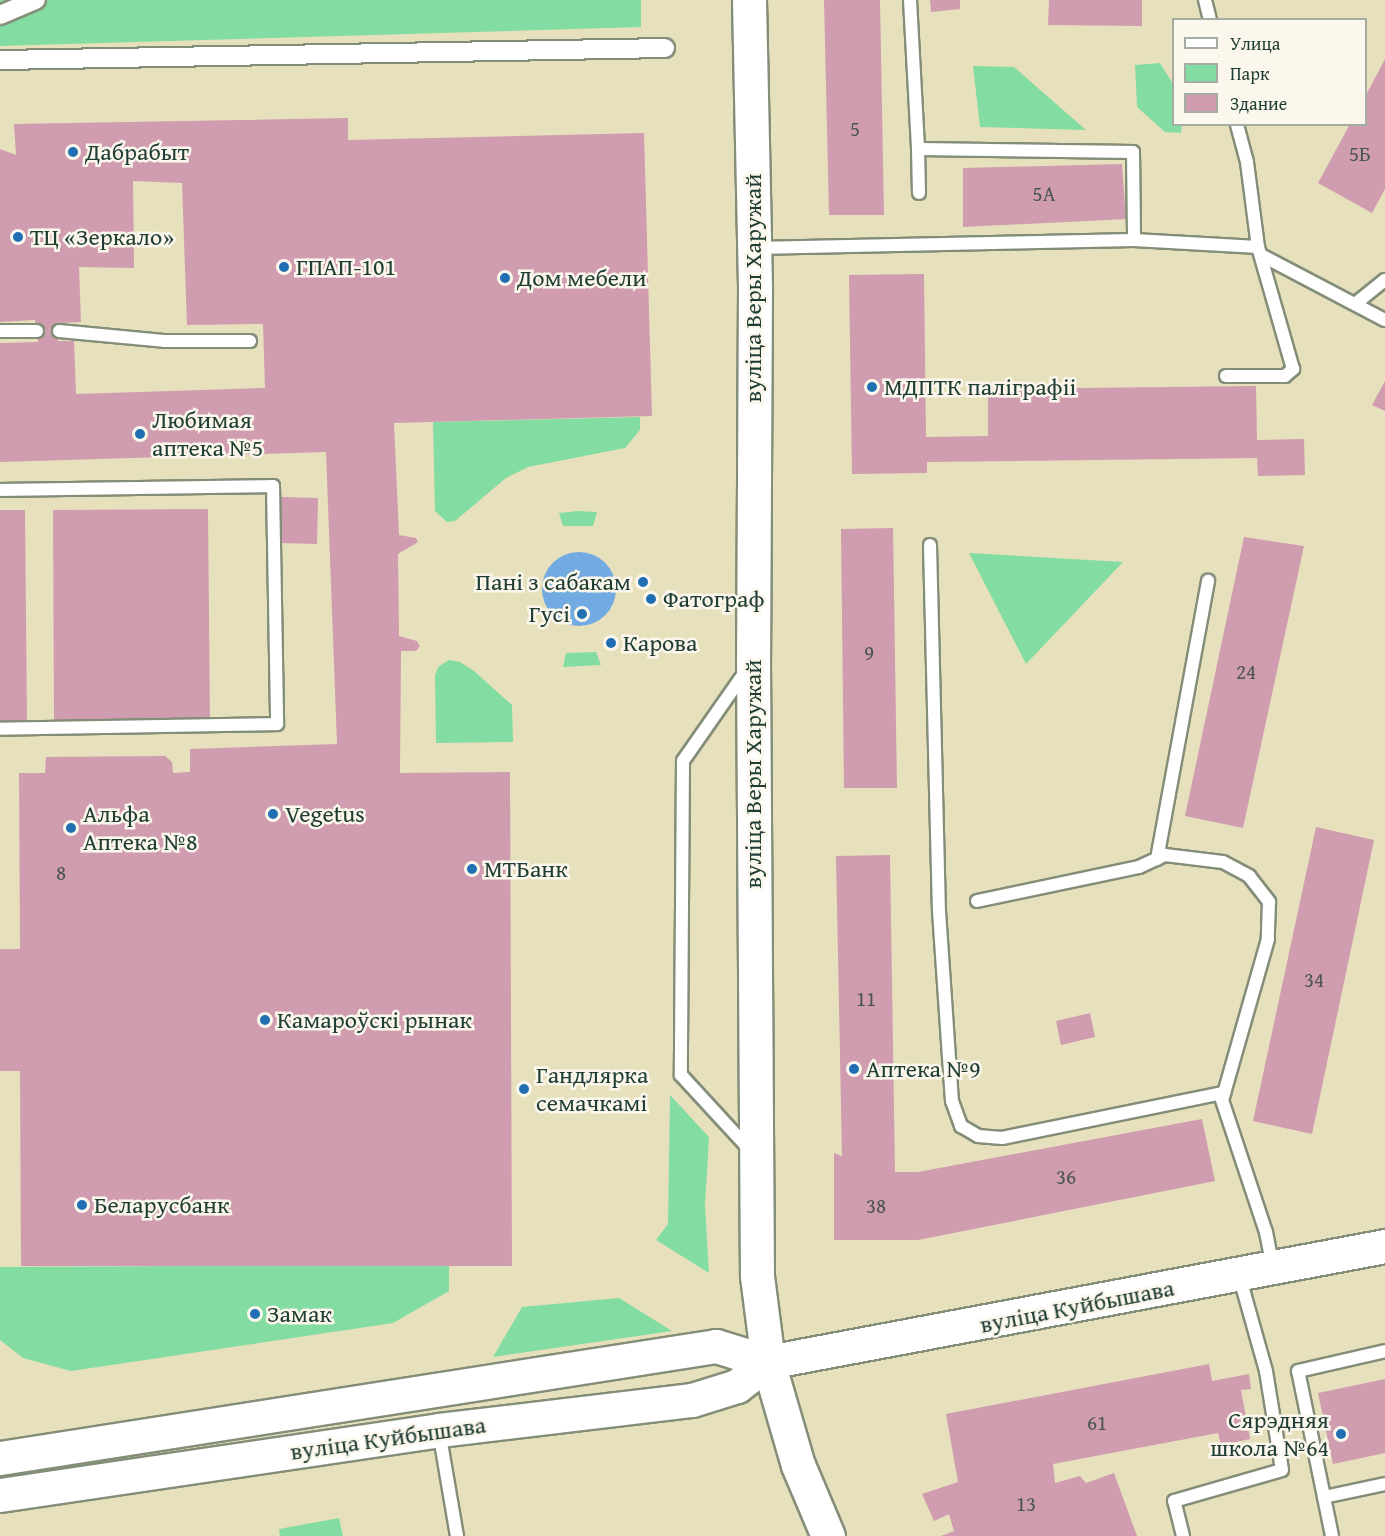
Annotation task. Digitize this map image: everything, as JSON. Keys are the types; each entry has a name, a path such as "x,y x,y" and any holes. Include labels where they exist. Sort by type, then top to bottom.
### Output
{"main road":[{"name":"вуліца Веры Харужай","path":"748,0 754,248 754,1155 758,1276 768,1362 798,1465 828,1536"},
{"name":"вуліца Куйбышава","path":"0,1496 439,1430 692,1400 737,1386 768,1362 1385,1246"},
{"name":"вуліца Куйбышава","path":"0,1458 716,1346 768,1362"}],"street":[{"path":"0,15 36,0"},
{"path":"0,60 665,48"}],"lane":[{"path":"910,0 919,194"},
{"path":"1204,0 1209,18"},
{"path":"1226,376 1285,376 1293,369 1259,251 1247,162 1238,126"},
{"path":"918,149 1133,152 1134,240"},
{"path":"754,248 1134,240 1259,251 1385,320"},
{"path":"1355,304 1385,280"},
{"path":"0,331 37,330"},
{"path":"59,331 164,341 250,341"},
{"path":"0,490 273,486 277,724 0,729"},
{"path":"930,545 939,910 952,1101 961,1126 978,1136 1002,1138 1224,1093"},
{"path":"1157,860 1208,580"},
{"path":"753,661 683,761 681,1075 754,1155"},
{"path":"977,902 1139,867 1165,855 1223,862 1249,876 1269,902 1268,939 1222,1100 1266,1232 1273,1268"},
{"path":"1183,1536 1174,1501 1282,1470 1266,1371 1239,1275"},
{"path":"1332,1536 1298,1371 1385,1351"},
{"path":"439,1430 457,1536"},
{"path":"1324,1497 1385,1484"}],"green space":[{"path":"0,0 641,0 641,27 0,46"},
{"path":"1160,63 1172,82 1172,126 1182,126 1181,133 1165,132 1137,107 1135,65"},
{"path":"973,66 1014,67 1086,130 980,127"},
{"path":"640,417 640,430 625,448 528,467 506,478 455,521 447,522 435,511 433,422"},
{"path":"597,512 593,526 563,526 559,513"},
{"path":"969,553 1123,562 1026,664"},
{"path":"596,652 601,665 563,667 566,653"},
{"path":"449,660 460,662 474,671 512,705 513,742 436,743 435,675 439,666"},
{"path":"670,1095 709,1137 705,1205 709,1273 656,1240 668,1224"},
{"path":"449,1265 449,1291 393,1323 71,1371 23,1358 0,1340 0,1267"},
{"path":"619,1298 672,1331 493,1357 522,1307"},
{"path":"339,1518 343,1536 280,1536 279,1529"}],"water":[{"path":"579,552 593,555 605,563 613,575 616,589 613,603 605,615 593,623 579,626 565,623 553,615 545,603 542,589 545,575 553,563 565,555"}],"building":[{"path":"824,0 880,0 884,215 829,215"},
{"path":"930,0 960,0 960,9 931,12"},
{"path":"1049,0 1142,0 1142,26 1048,25"},
{"path":"1385,59 1385,189 1372,213 1318,183 1349,126 1367,126 1367,93"},
{"path":"348,118 348,140 644,133 652,416 394,423 399,535 416,538 418,542 398,554 399,636 417,641 420,646 416,651 401,651 400,773 510,772 512,1266 21,1266 20,1071 0,1071 0,949 20,949 19,773 45,773 46,757 165,756 172,762 173,773 190,772 190,749 337,744 326,452 0,462 0,343 38,342 35,320 0,322 0,149 16,155 14,124","holes":["133,181 182,183 187,325 263,324 265,388 76,394 74,341 58,341 59,323 81,322 79,267 134,268"]},
{"path":"1122,164 1126,219 963,227 963,168"},
{"path":"924,274 926,437 988,436 988,389 1256,386 1257,440 1304,439 1305,475 1258,476 1257,458 927,462 927,473 852,474 849,275"},
{"path":"1385,381 1385,411 1372,405"},
{"path":"280,497 318,498 317,544 279,543"},
{"path":"208,509 210,723 54,723 53,510"},
{"path":"0,510 25,510 27,723 0,723"},
{"path":"893,528 897,788 844,788 841,529"},
{"path":"1244,537 1304,546 1243,828 1185,816"},
{"path":"1316,827 1374,840 1312,1134 1253,1121"},
{"path":"890,855 895,1172 918,1172 1202,1119 1215,1181 918,1240 834,1240 834,1153 842,1156 836,856"},
{"path":"1090,1013 1095,1037 1061,1045 1056,1021"},
{"path":"1209,1364 1212,1381 1249,1374 1251,1389 1241,1390 1250,1439 1221,1445 1218,1433 1053,1464 1055,1483 1080,1476 1086,1483 1114,1473 1137,1536 941,1536 954,1531 949,1514 934,1521 922,1494 958,1482 946,1414"},
{"path":"1385,1379 1385,1453 1333,1464 1318,1393"}],"place":[{"name":"Дабрабыт","path":"73,152"},
{"name":"ТЦ «Зеркало»","path":"18,237"},
{"name":"ГПАП-101","path":"284,267"},
{"name":"Дом мебели","path":"505,278"},
{"name":"МДПТК паліграфіі","path":"872,387"},
{"name":"Любимая аптека №5","path":"140,434"},
{"name":"Пані з сабакам","path":"643,582"},
{"name":"Фатограф","path":"651,599"},
{"name":"Гусі","path":"582,614"},
{"name":"Карова","path":"611,643"},
{"name":"Vegetus","path":"273,814"},
{"name":"Альфа Аптека №8","path":"71,828"},
{"name":"МТБанк","path":"472,869"},
{"name":"Камароўскі рынак","path":"265,1020"},
{"name":"Аптека №9","path":"854,1069"},
{"name":"Гандлярка семачкамі","path":"524,1089"},
{"name":"Беларусбанк","path":"82,1205"},
{"name":"Замак","path":"255,1314"},
{"name":"Сярэдняя школа №64","path":"1341,1434"}]}
